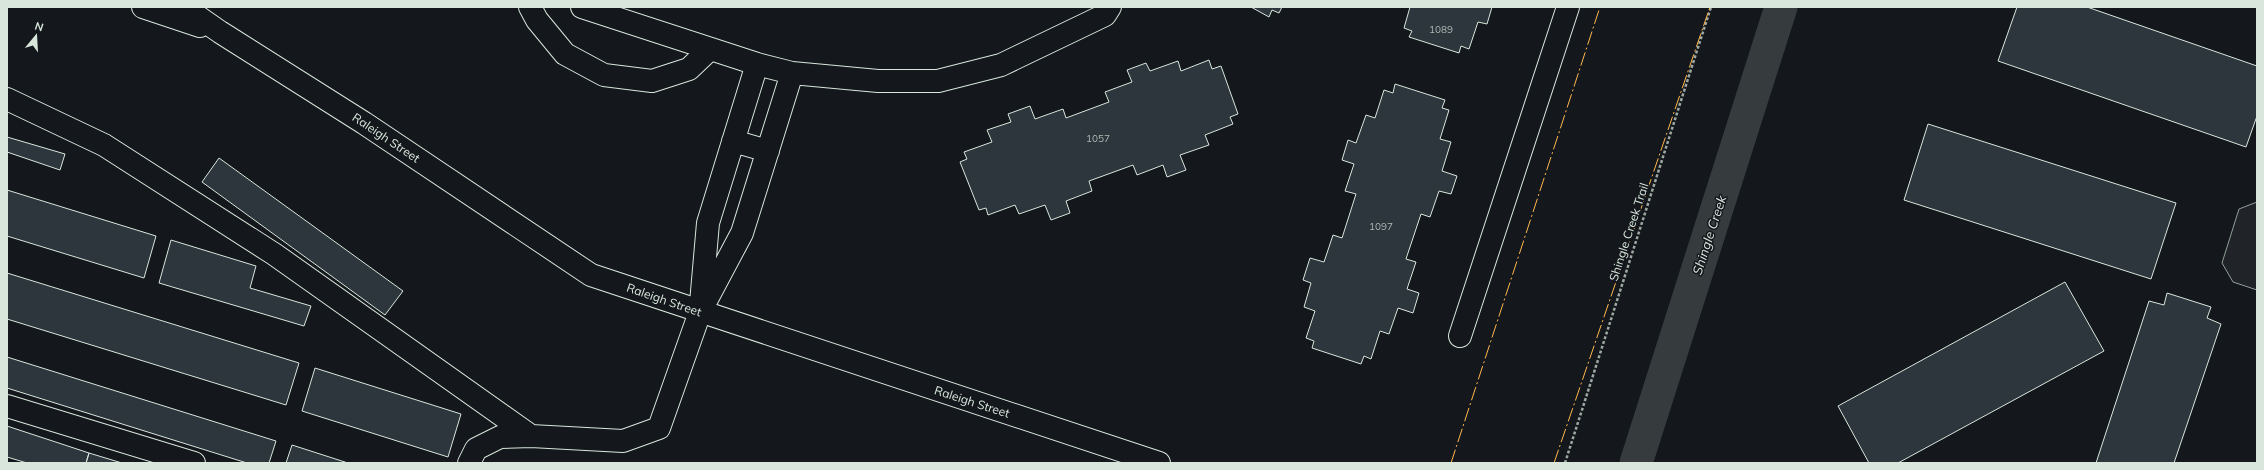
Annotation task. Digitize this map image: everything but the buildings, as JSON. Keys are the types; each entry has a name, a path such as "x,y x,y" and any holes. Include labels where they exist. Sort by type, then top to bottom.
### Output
{"street":[{"name":"Raleigh Street","path":"143,7 220,32"},
{"name":"Raleigh Street","path":"184,7 220,32 364,123 590,275 1159,463"},
{"path":"530,7 537,20 564,54 604,75 652,81 689,69 710,49"},
{"path":"582,7 756,64 792,73 878,81 938,81 1000,65 1105,15 1110,7"},
{"path":"1460,336 1568,7"},
{"path":"700,312 708,223 756,64"},
{"path":"469,463 476,449 500,437 531,436 623,441 659,428 700,312 742,233 792,73"},
{"path":"7,99 104,145 274,254 531,436"},
{"path":"732,141 768,152"},
{"path":"7,406 194,463"}],"path":[{"name":"Shingle Creek Trail","path":"1565,463 1710,7"}],"shaded area":[{"path":"2257,202 2257,290 2233,282 2222,263 2239,209"}],"waterway":[{"name":"Shingle Creek","path":"1636,463 1781,7"}],"power":[{"path":"1451,463 1600,7"},
{"path":"1554,463 1710,7"}]}
